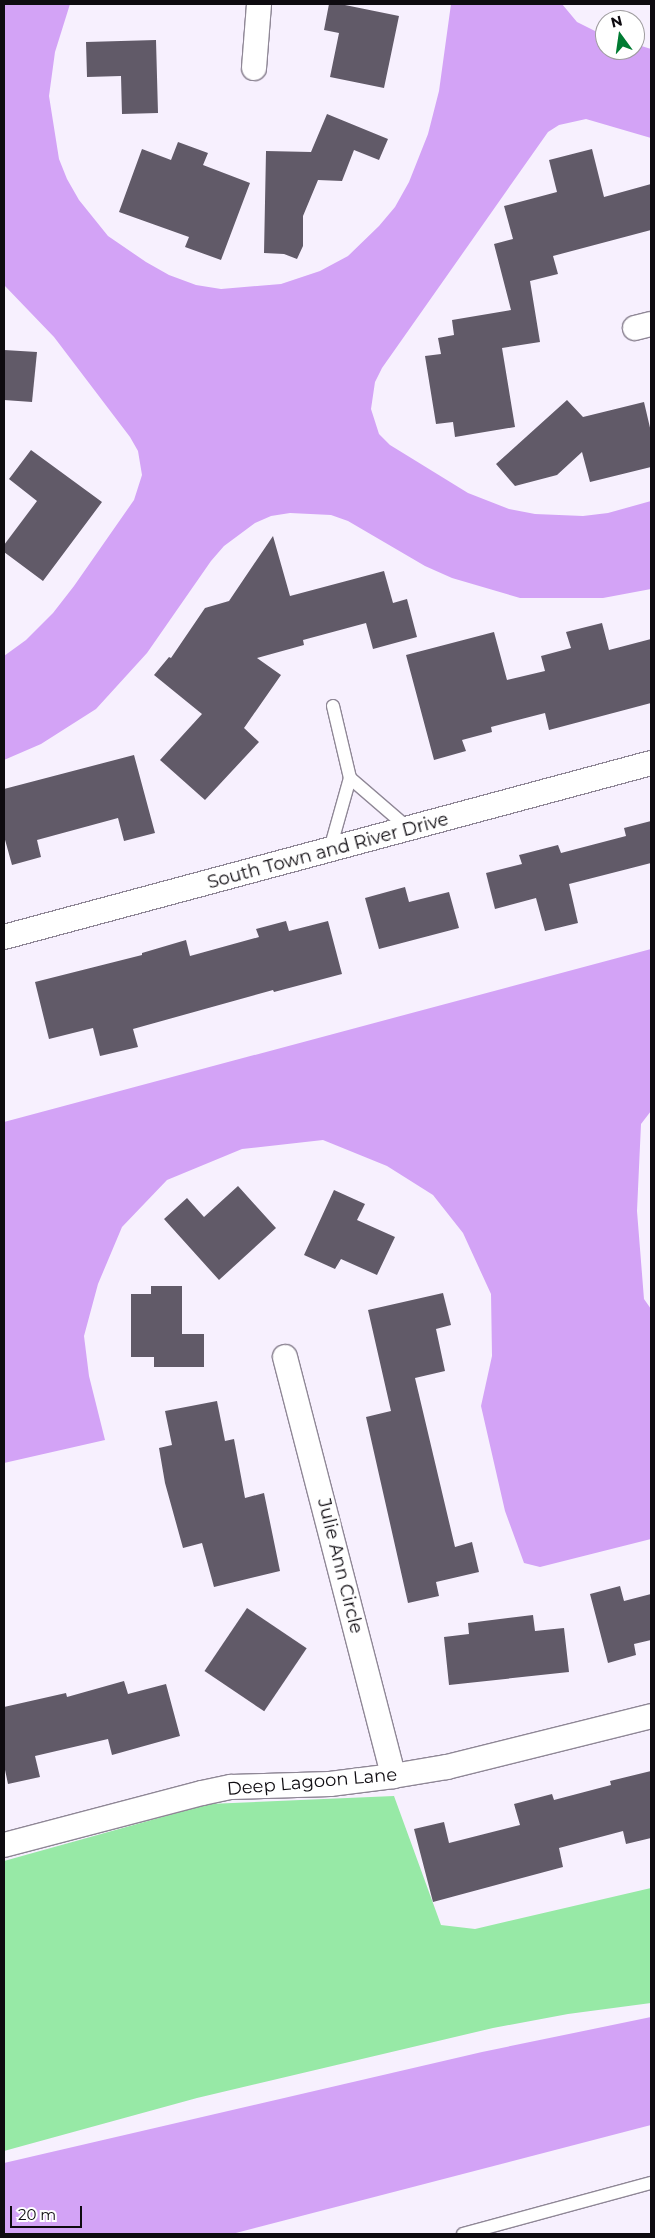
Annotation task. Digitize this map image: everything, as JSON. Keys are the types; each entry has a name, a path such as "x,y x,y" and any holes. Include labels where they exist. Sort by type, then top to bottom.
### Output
{"street":[{"path":"254,68 259,4"},
{"name":"South Town and River Drive","path":"4,937 651,764"},
{"name":"Julie Ann Circle","path":"286,1357 393,1776"},
{"name":"Deep Lagoon Lane","path":"4,1845 231,1787 330,1784 447,1767 651,1716"}],"lane":[{"path":"330,849 350,778 333,706"},
{"path":"350,778 408,828"},
{"path":"463,2234 651,2183"}],"green space":[{"path":"394,1796 441,1925 475,1929 651,1888 651,2003 568,2014 493,2028 197,2098 4,2151 4,1861 209,1804"}],"shaded area":[{"path":"4,4 70,4 55,52 49,96 59,159 67,179 79,200 108,236 146,262 169,275 196,285 221,289 281,284 320,271 348,256 379,226 395,207 409,182 428,134 439,91 451,4 562,4 577,22 595,31 595,60 645,60 645,47 651,49 651,138 586,119 559,125 548,132 382,368 375,382 371,409 379,434 390,445 468,493 509,509 535,514 583,516 608,513 651,501 651,589 603,598 520,598 452,578 425,566 348,521 331,515 290,513 271,516 255,523 224,546 211,561 147,653 96,709 41,744 4,760 4,656 26,640 53,613 74,586 134,500 142,475 138,451 130,437 54,337 4,285"},
{"path":"651,949 651,1111 641,1124 637,1211 644,1299 651,1309 651,1539 540,1567 524,1563 505,1511 481,1406 492,1356 491,1294 463,1233 433,1195 387,1166 323,1140 242,1149 167,1180 122,1227 98,1284 84,1336 89,1376 105,1440 4,1463 4,1122"},
{"path":"651,2017 651,2125 232,2234 4,2234 4,2163 482,2052"}],"building":[{"path":"329,4 340,4 399,16 384,88 330,77 339,33 324,30"},
{"path":"156,40 158,113 122,114 121,76 87,77 86,42"},
{"path":"327,114 388,139 379,160 354,150 342,181 318,180 303,216 303,246 297,259 284,254 264,253 266,151 311,152"},
{"path":"178,142 208,153 203,165 250,183 221,260 185,247 189,237 119,212 142,149 171,160"},
{"path":"592,149 604,197 651,184 651,230 553,256 558,274 530,281 540,342 502,348 515,427 455,437 453,422 436,424 425,356 441,354 438,338 454,335 452,320 511,310 494,244 513,239 504,206 557,192 549,160"},
{"path":"4,350 37,352 32,402 4,400"},
{"path":"567,400 583,417 644,402 651,432 651,467 590,482 582,452 557,475 515,486 496,464"},
{"path":"31,450 102,502 43,581 4,552 4,545 37,501 9,479"},
{"path":"273,536 290,596 384,571 393,603 407,599 417,637 373,649 366,623 303,640 304,645 257,658 281,675 244,728 259,742 205,800 160,760 202,714 154,675 169,657 171,658 205,608 229,601"},
{"path":"602,623 609,650 651,639 651,703 549,730 545,713 491,727 492,732 462,740 466,751 434,760 406,655 494,632 507,680 545,671 541,656 571,648 566,632"},
{"path":"134,755 155,833 124,841 118,818 37,840 41,857 12,865 4,836 4,789"},
{"path":"651,821 651,863 569,884 578,923 545,931 536,898 495,909 486,873 522,864 519,855 558,845 561,853 626,836 624,828"},
{"path":"405,887 409,902 449,892 459,928 379,949 365,898"},
{"path":"286,921 289,931 328,921 342,974 274,992 273,990 133,1029 138,1047 100,1056 93,1028 49,1039 35,982 142,955 142,953 186,940 190,956 259,937 256,929"},
{"path":"238,1186 276,1228 219,1280 164,1219 187,1198 204,1217"},
{"path":"334,1190 365,1204 357,1220 395,1237 377,1275 341,1259 335,1269 304,1255"},
{"path":"151,1286 182,1286 182,1334 204,1334 204,1367 154,1367 154,1357 131,1357 131,1294 151,1294"},
{"path":"443,1293 451,1325 436,1329 445,1371 415,1378 455,1547 472,1542 479,1572 436,1582 439,1596 408,1603 366,1417 391,1411 368,1310"},
{"path":"217,1401 225,1441 234,1439 245,1498 264,1493 280,1571 214,1587 202,1543 183,1548 165,1483 159,1448 172,1445 165,1411"},
{"path":"620,1586 624,1601 651,1594 651,1640 634,1644 636,1655 608,1663 590,1594"},
{"path":"247,1608 307,1648 264,1711 205,1671"},
{"path":"533,1615 535,1631 564,1628 569,1672 449,1685 444,1637 469,1634 468,1623"},
{"path":"124,1681 128,1694 166,1684 180,1736 112,1755 108,1739 35,1756 40,1777 8,1784 4,1765 4,1707 66,1693 67,1697"},
{"path":"651,1771 651,1838 626,1844 623,1831 559,1848 563,1867 433,1902 414,1829 444,1822 449,1843 520,1825 514,1804 552,1794 554,1800 611,1785 610,1781"}]}
